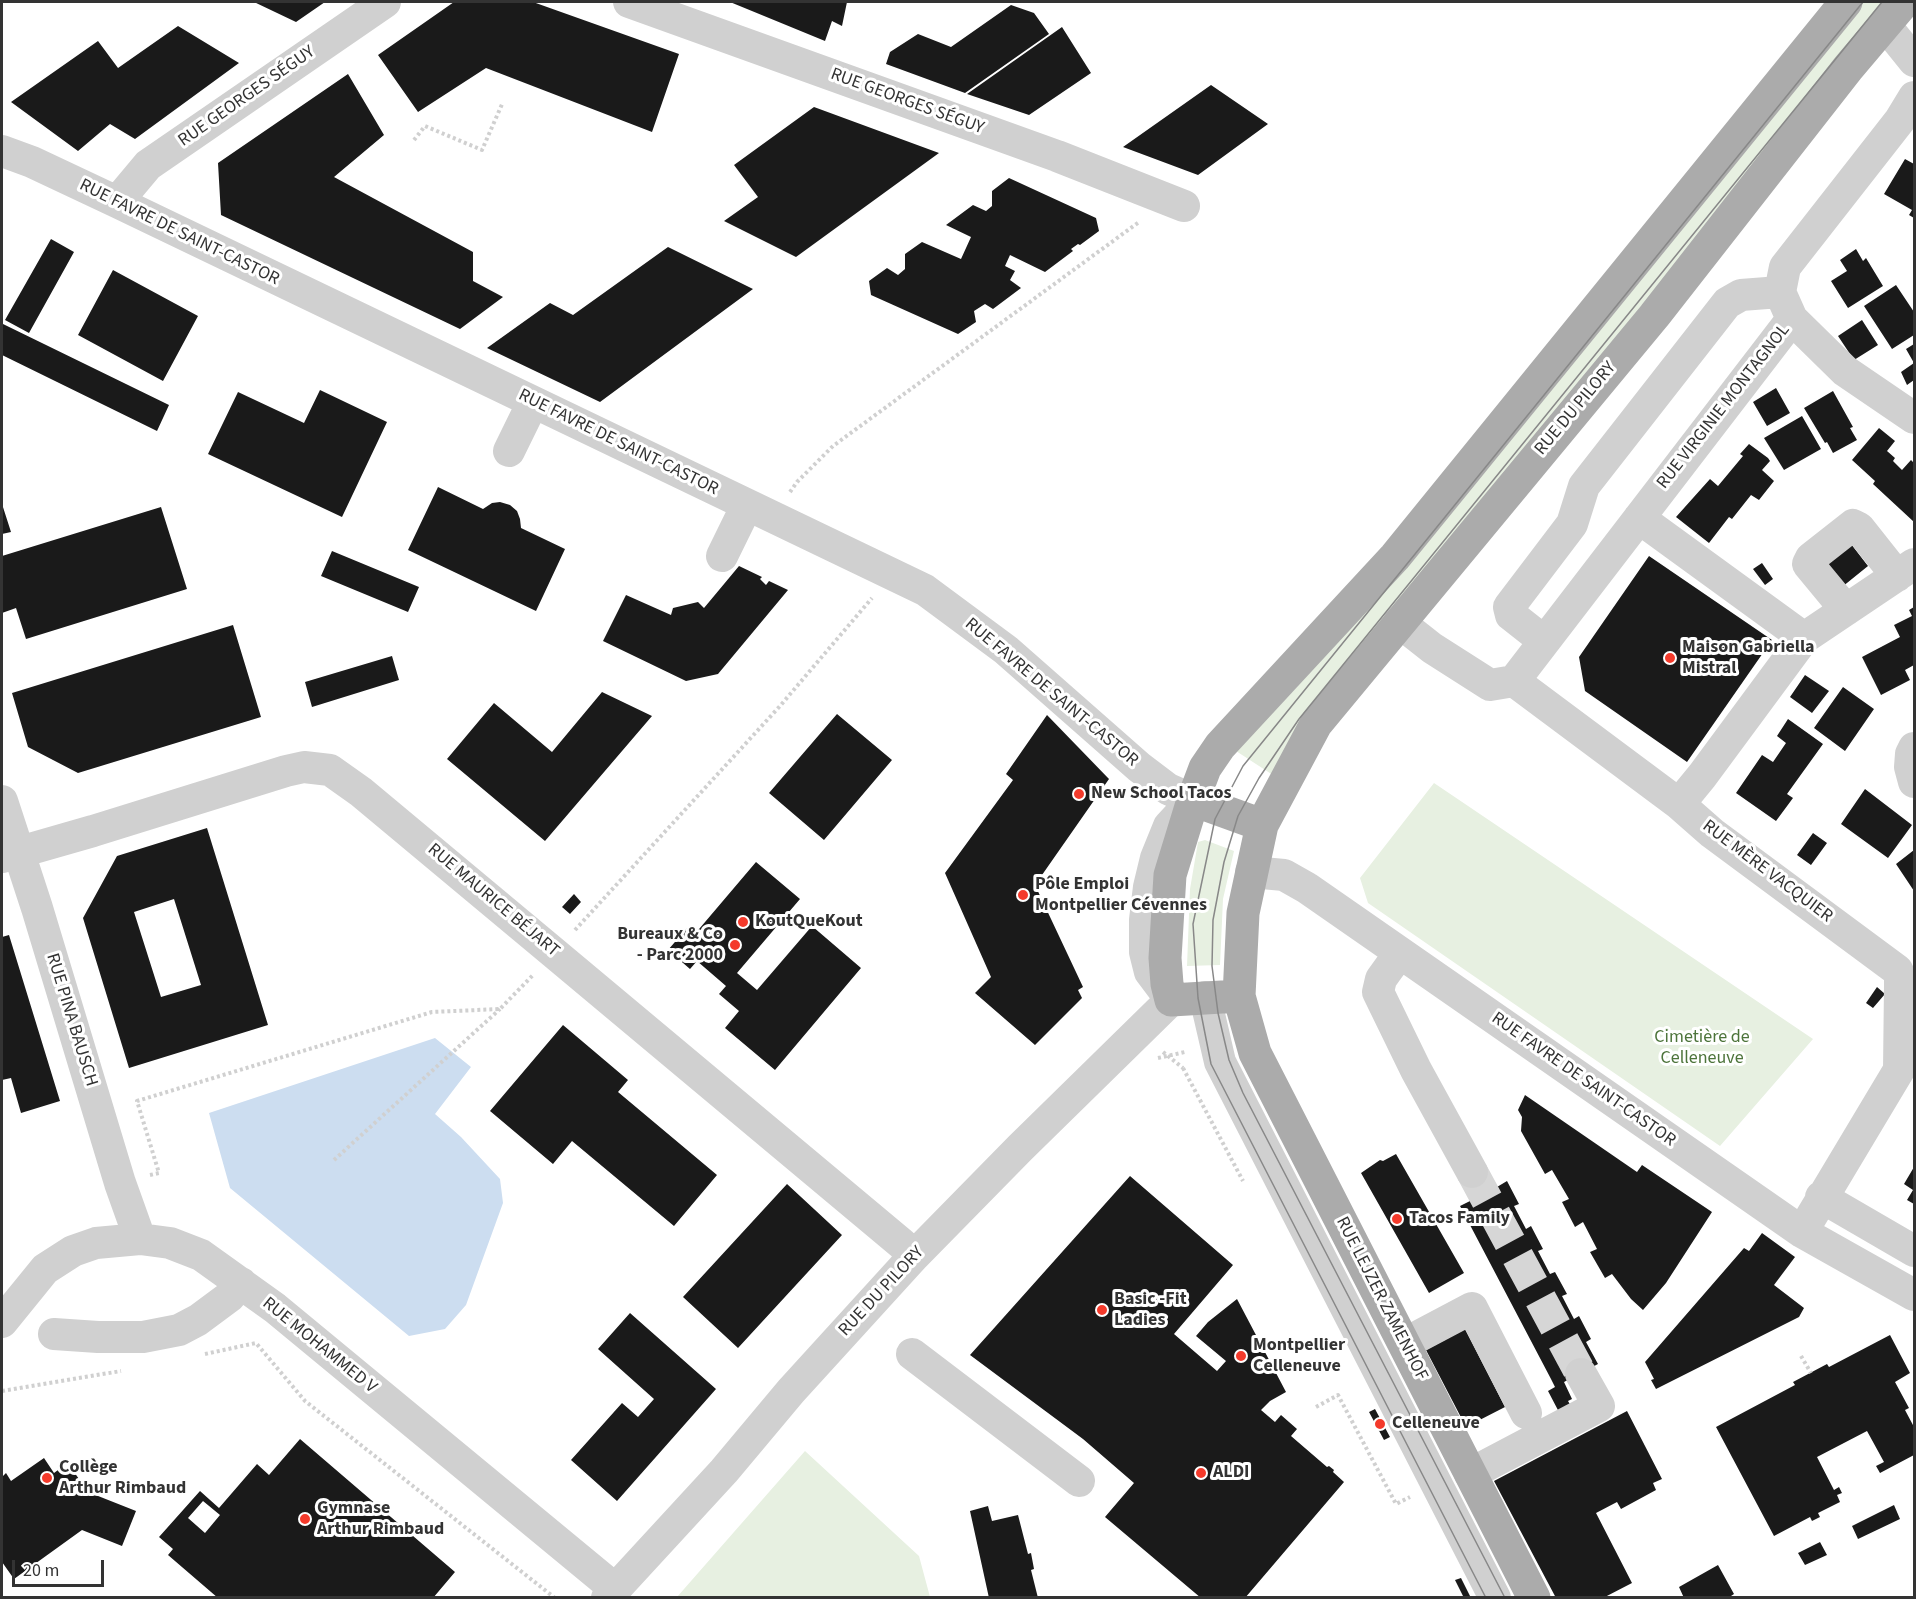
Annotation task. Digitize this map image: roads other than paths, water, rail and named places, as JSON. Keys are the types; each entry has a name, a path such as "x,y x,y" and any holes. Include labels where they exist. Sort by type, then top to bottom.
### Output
{"main road":[{"path":"1239,996 1171,1000 1167,984 1165,958 1170,875 1205,768 1220,746 1395,557 1846,2"},
{"name":"RUE DU PILORY","path":"1251,872 1262,825 1316,724 1654,316 1848,68 1895,13"},
{"path":"1193,800 1262,825"},
{"name":"RUE LEJZER ZAMENHOF","path":"1251,872 1243,913 1239,996 1255,1053 1534,1598"}],"street":[{"name":"RUE GEORGES SÉGUY","path":"117,202 148,165 385,2"},
{"name":"RUE GEORGES SÉGUY","path":"628,2 1057,156 1176,203"},
{"path":"1895,13 1914,60"},
{"name":"RUE VIRGINIE MONTAGNOL","path":"1514,681 1639,518 1786,306 1785,267 1910,116"},
{"name":"RUE FAVRE DE SAINT-CASTOR","path":"2,151 32,162 117,202 925,590 1006,650 1139,767 1168,789 1193,800"},
{"path":"1544,641 1511,615 1509,607 1572,524 1584,486 1727,303 1741,295 1786,306 1845,371 1914,418"},
{"path":"509,451 532,402"},
{"path":"722,556 759,511"},
{"path":"1639,518 1804,638"},
{"path":"1679,804 1804,638 1846,610 1906,570 1853,525 1811,558 1808,564 1846,610"},
{"path":"1399,622 1432,648 1490,685 1514,681"},
{"name":"RUE MÈRE VACQUIER","path":"1514,681 1679,804 1712,833 1897,970 1900,976 1906,1071 1821,1197 1802,1232"},
{"path":"1914,748 1910,767 1914,782"},
{"name":"RUE MAURICE BÉJART","path":"10,855 286,771 304,767 330,770 361,792 472,884 914,1256"},
{"name":"RUE PINA BAUSCH","path":"2,801 10,855 140,1239"},
{"name":"RUE FAVRE DE SAINT-CASTOR","path":"1251,872 1284,875 1556,1060 1802,1232 1914,1295"},
{"path":"1399,954 1381,979 1378,992 1416,1070 1472,1172"},
{"path":"1206,997 1220,1062 1495,1598"},
{"name":"RUE DU PILORY","path":"611,1593 724,1471 791,1391 914,1256 1171,1000"},
{"path":"1821,1197 1914,1251"},
{"name":"RUE MOHAMMED V","path":"2,1322 45,1269 73,1251 96,1244 140,1239 170,1243 201,1255 275,1308 611,1593"},
{"path":"54,1334 98,1338 143,1337 179,1330 198,1320 241,1283"},
{"path":"1404,1344 1472,1308 1526,1413"},
{"path":"912,1354 1079,1481"},
{"path":"1470,1474 1599,1406 1581,1374"}],"water":[{"path":"435,1038 471,1067 435,1114 461,1137 500,1179 503,1203 466,1305 445,1329 409,1336 230,1188 209,1113"}],"tunnel":[{"path":"1472,1172 1581,1374"}],"tram line":[{"path":"1486,1598 1211,1064 1198,998 1193,924 1215,819 1243,766 1863,2"},
{"path":"1505,1598 1243,1093 1229,1060 1218,1013 1212,966 1213,920 1224,862 1238,816 1259,778 1299,719 1882,2"}],"place":[{"name":"Maison Gabriella Mistral","path":"1670,658"},
{"name":"New School Tacos","path":"1079,794"},
{"name":"Pôle Emploi Montpellier Cévennes","path":"1023,895"},
{"name":"KoutQueKout","path":"743,922"},
{"name":"Bureaux & Co - Parc 2000","path":"735,945"},
{"name":"Tacos Family","path":"1397,1219"},
{"name":"Basic -Fit Ladies","path":"1102,1310"},
{"name":"Montpellier Celleneuve","path":"1241,1356"},
{"name":"Celleneuve","path":"1380,1424"},
{"name":"ALDI","path":"1201,1473"},
{"name":"Collège Arthur Rimbaud","path":"47,1478"},
{"name":"Gymnase Arthur Rimbaud","path":"305,1519"}],"park label":[{"name":"Cimetière de Celleneuve","path":"1702,1048"}]}
